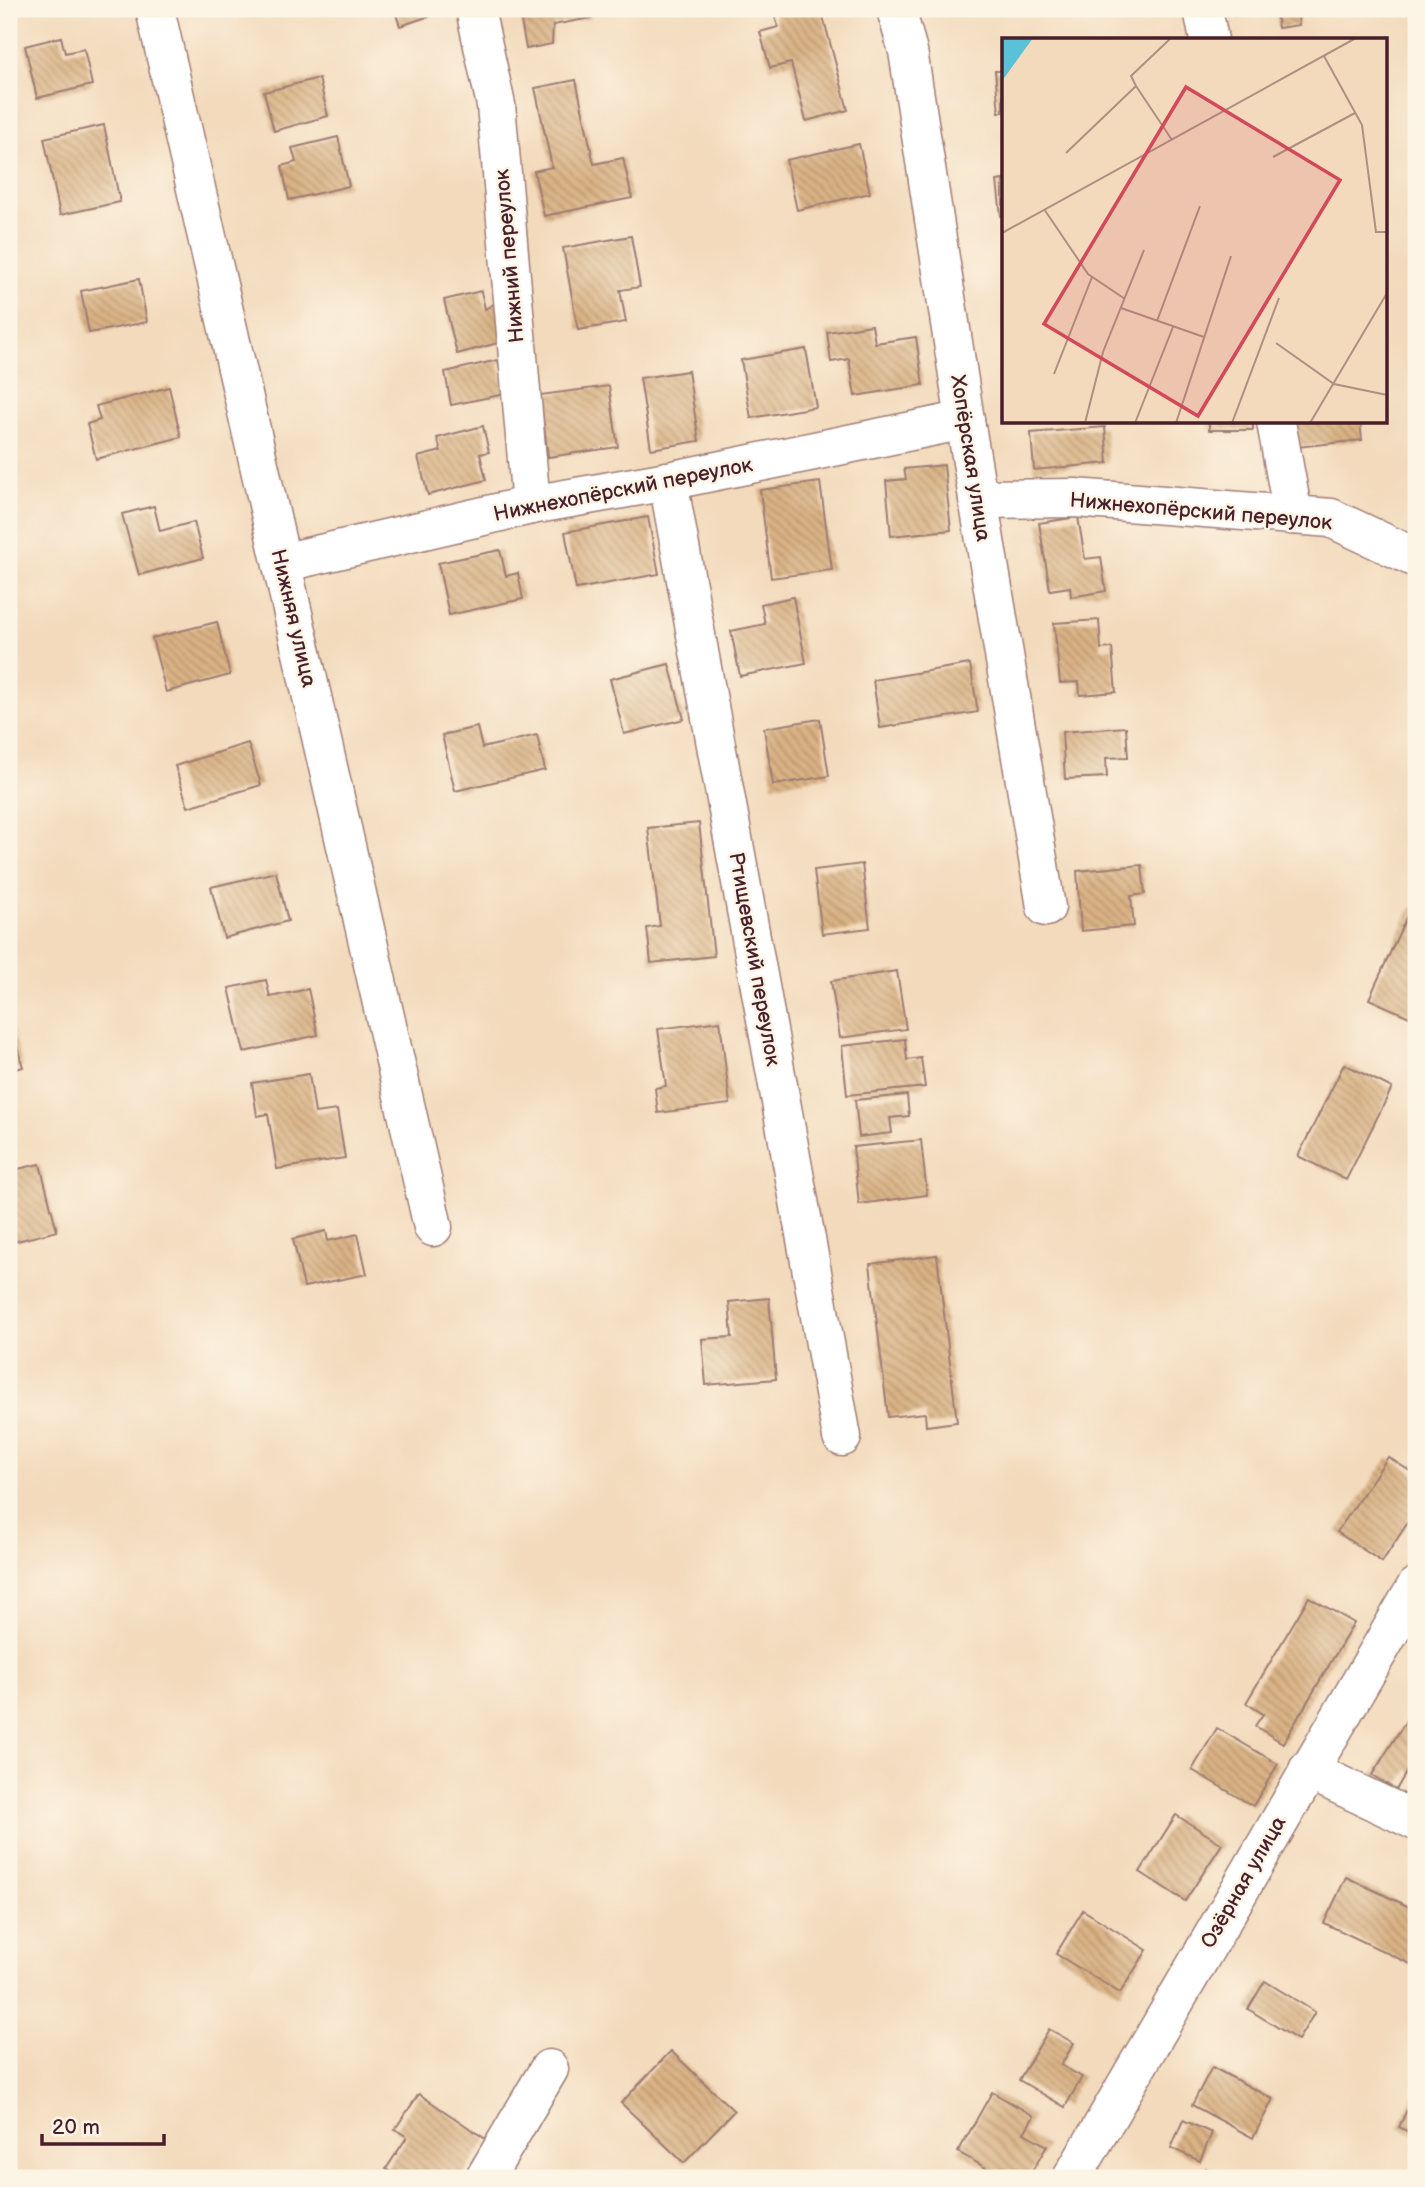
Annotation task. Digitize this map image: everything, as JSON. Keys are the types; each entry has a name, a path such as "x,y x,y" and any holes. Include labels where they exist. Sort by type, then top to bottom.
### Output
{"street":[{"name":"Нижняя улица","path":"155,9 433,1227"},
{"name":"Нижний переулок","path":"475,9 496,105 531,505"},
{"name":"Хопёрская улица","path":"896,9 908,51 965,420 1046,907"},
{"path":"1203,9 1209,38"},
{"name":"Нижнехопёрский переулок","path":"282,563 531,505 668,481 965,420"},
{"path":"1276,424 1293,515"},
{"name":"Ртищевский переулок","path":"668,481 842,1437"},
{"name":"Нижнехопёрский переулок","path":"978,499 1075,498 1331,518 1416,558"},
{"name":"Озёрная улица","path":"1072,2178 1416,1587"},
{"path":"1308,1770 1416,1821"},
{"path":"485,2178 549,2069"}],"building":[{"path":"394,9 451,9 400,26"},
{"path":"519,9 589,9 591,18 553,25 552,44 526,49"},
{"path":"773,9 821,9 848,110 806,121 791,63 770,68 760,32 778,27"},
{"path":"1233,9 1297,9 1299,25 1278,28 1276,11 1234,16"},
{"path":"61,37 65,53 84,49 92,85 37,98 25,46"},
{"path":"995,71 1002,71 1002,112 999,112"},
{"path":"319,78 328,116 274,131 264,92"},
{"path":"576,80 594,164 623,158 632,198 544,216 534,171 552,167 535,88"},
{"path":"1416,101 1416,118 1410,115"},
{"path":"104,125 120,202 60,215 44,138"},
{"path":"338,137 349,186 289,200 282,166 296,162 292,148"},
{"path":"859,144 870,193 797,210 786,160"},
{"path":"1002,180 1001,216 997,181"},
{"path":"631,236 640,287 620,290 626,322 578,330 563,248"},
{"path":"139,279 147,322 89,333 81,291"},
{"path":"481,291 485,309 499,301 509,340 457,354 444,300"},
{"path":"872,325 875,343 916,337 923,385 855,396 849,359 831,362 827,332"},
{"path":"806,349 816,407 751,418 741,360"},
{"path":"498,360 505,394 451,405 445,372"},
{"path":"688,371 699,441 651,449 640,378"},
{"path":"609,386 618,447 548,457 540,395"},
{"path":"169,387 181,437 96,459 87,424 100,420 96,406"},
{"path":"1209,424 1253,424 1253,430 1209,430"},
{"path":"1294,424 1360,424 1362,440 1297,447"},
{"path":"483,426 489,452 480,454 486,480 428,495 418,457 441,451 437,438"},
{"path":"1105,427 1108,463 1034,470 1031,433"},
{"path":"944,465 951,530 891,536 886,481 906,479 904,469"},
{"path":"820,482 832,570 771,578 760,490"},
{"path":"154,506 160,531 194,522 203,558 139,575 122,514"},
{"path":"648,517 659,574 576,589 565,532"},
{"path":"1078,517 1085,559 1101,557 1106,591 1071,597 1070,587 1050,590 1039,523"},
{"path":"500,550 506,576 518,573 523,599 449,615 438,563"},
{"path":"793,597 806,663 740,676 731,631 765,624 761,604"},
{"path":"1099,620 1101,649 1112,648 1116,692 1080,695 1079,682 1060,683 1054,623"},
{"path":"217,622 230,675 166,692 152,638"},
{"path":"669,664 684,719 624,734 610,679"},
{"path":"970,664 978,712 880,728 873,680"},
{"path":"820,719 829,776 773,785 764,728"},
{"path":"477,727 482,748 537,735 545,770 455,791 442,735"},
{"path":"1126,727 1128,757 1106,758 1107,777 1065,779 1062,732"},
{"path":"248,743 261,785 188,807 175,766"},
{"path":"699,823 714,956 651,963 647,928 660,926 648,828"},
{"path":"862,864 870,928 822,934 814,870"},
{"path":"1142,865 1145,894 1131,896 1134,926 1081,931 1077,871"},
{"path":"276,872 288,921 224,938 211,887"},
{"path":"1411,907 1416,909 1416,1020 1369,999"},
{"path":"897,971 906,1029 840,1038 831,981"},
{"path":"266,980 270,997 308,989 318,1035 244,1052 229,988"},
{"path":"9,1018 23,1067 9,1071"},
{"path":"720,1021 730,1104 658,1113 655,1088 666,1086 658,1029"},
{"path":"905,1039 907,1060 921,1058 925,1087 847,1095 842,1046"},
{"path":"1344,1064 1392,1088 1346,1180 1298,1156"},
{"path":"309,1074 315,1113 337,1110 345,1158 277,1169 268,1114 257,1116 252,1083"},
{"path":"907,1095 909,1116 890,1118 892,1133 859,1137 855,1100"},
{"path":"921,1140 927,1195 859,1204 853,1147"},
{"path":"40,1164 57,1231 9,1243 9,1189 13,1188 9,1171"},
{"path":"326,1231 328,1241 358,1234 367,1274 304,1287 293,1239"},
{"path":"937,1255 957,1422 926,1426 925,1413 888,1417 870,1264"},
{"path":"769,1298 776,1379 706,1385 702,1339 732,1337 729,1302"},
{"path":"1388,1457 1416,1475 1416,1510 1382,1562 1337,1532"},
{"path":"1309,1597 1354,1623 1283,1743 1255,1726 1263,1714 1246,1703"},
{"path":"1416,1705 1416,1774 1408,1769 1396,1790 1372,1775"},
{"path":"1217,1728 1278,1764 1253,1806 1192,1770"},
{"path":"1176,1815 1222,1844 1185,1901 1140,1872"},
{"path":"1346,1877 1416,1910 1416,1950 1410,1964 1324,1923"},
{"path":"1083,1910 1147,1950 1120,1993 1056,1954"},
{"path":"1265,1981 1315,2012 1298,2040 1248,2009"},
{"path":"1049,2029 1074,2043 1061,2065 1082,2077 1065,2107 1019,2080"},
{"path":"671,2051 734,2111 684,2163 621,2103"},
{"path":"1212,2067 1273,2099 1253,2138 1192,2105"},
{"path":"992,2092 1034,2116 1024,2133 1047,2146 1028,2178 1004,2178 958,2152"},
{"path":"419,2094 487,2140 461,2178 401,2178 386,2169 407,2137 395,2129"},
{"path":"1414,2095 1416,2096 1416,2136 1399,2127"},
{"path":"1183,2120 1212,2133 1200,2161 1171,2148"},
{"path":"1206,2168 1224,2178 1200,2178"}]}
